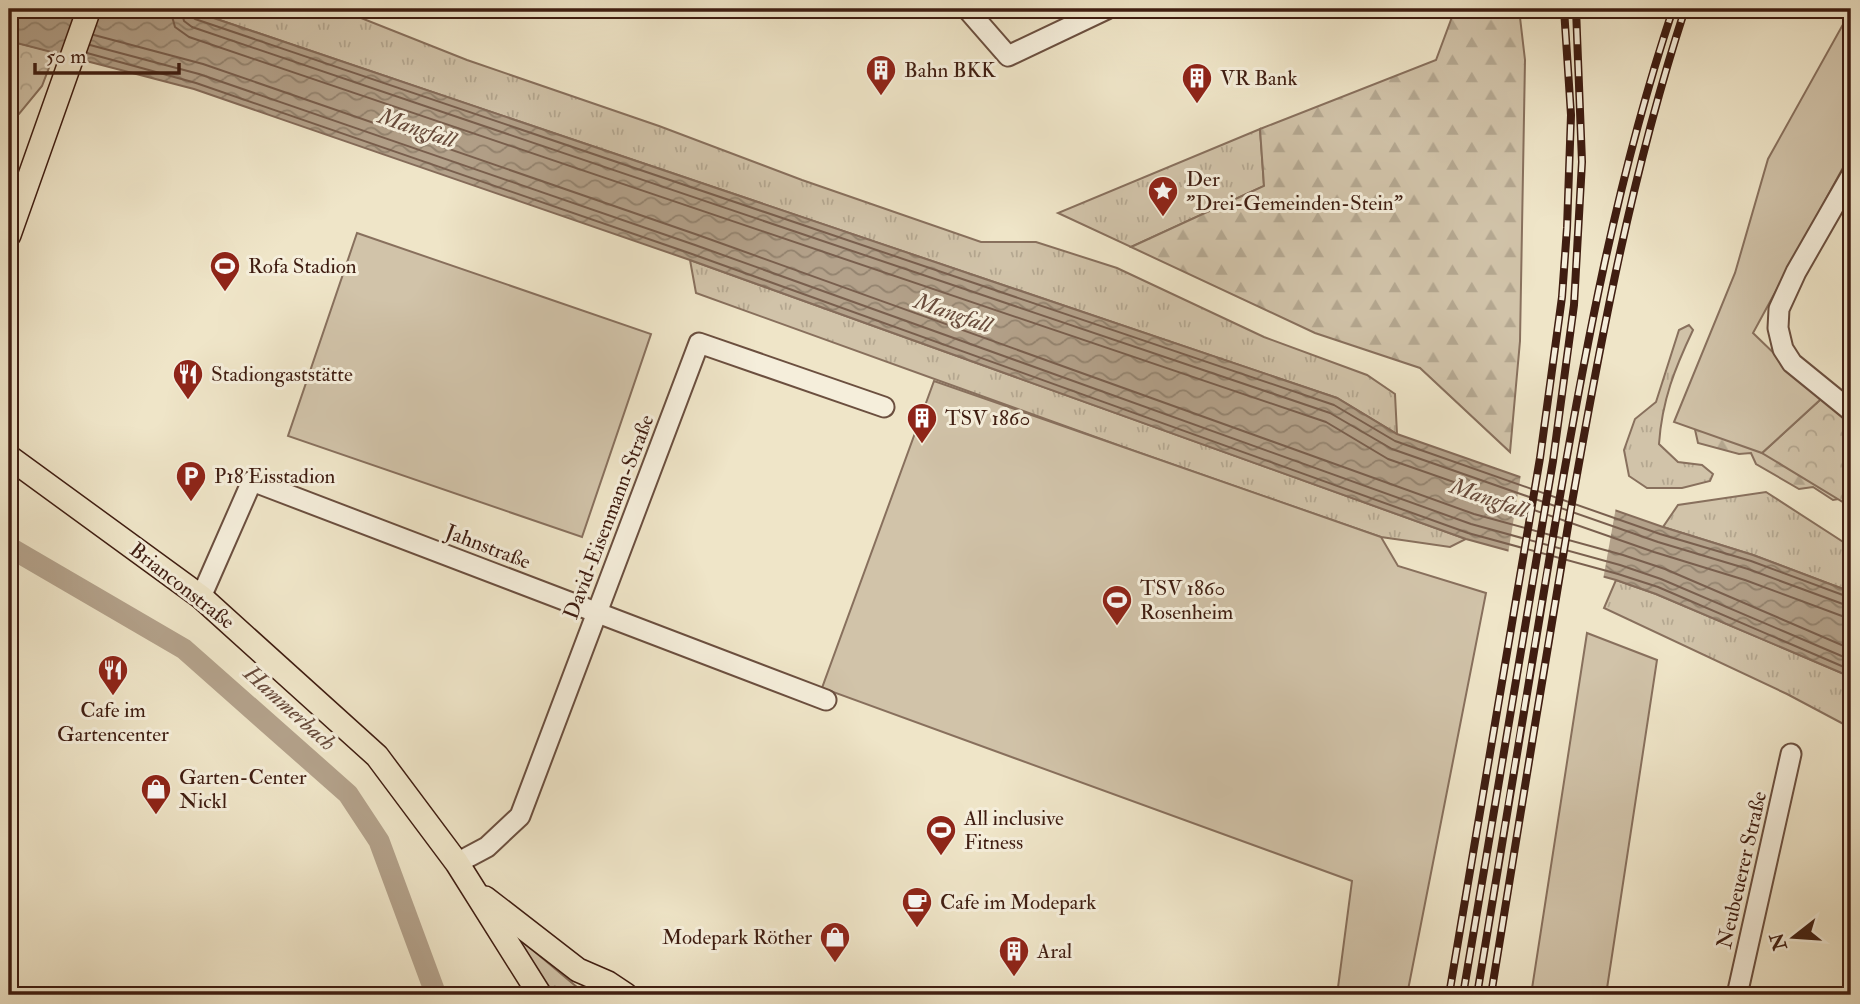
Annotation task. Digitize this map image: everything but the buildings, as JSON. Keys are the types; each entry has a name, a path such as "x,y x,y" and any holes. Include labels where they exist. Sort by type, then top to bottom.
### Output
{"main road":[{"path":"9,235 89,9"},
{"name":"Brianconstraße","path":"9,457 18,469 201,597 377,756 476,891 533,990"},
{"name":"Brianconstraße","path":"476,891 578,970 608,983 626,995"},
{"name":"Brianconstraße","path":"578,970 597,995"}],"street":[{"path":"967,9 1008,56 1107,9"},
{"path":"1851,176 1796,272 1779,309 1777,328 1783,349 1792,363 1851,411"},
{"name":"David-Eisenmann-Straße","path":"457,863 487,847 520,816 699,343 884,407"},
{"name":"Jahnstraße","path":"201,597 252,481 826,700"},
{"name":"Neubeuerer Straße","path":"1737,995 1791,754"}],"green space":[{"path":"187,9 341,10 467,60 981,242 1036,242 1117,268 1264,337 1367,375 1395,394 1397,434 1337,398"},
{"path":"1455,9 1519,9 1525,60 1520,341 1510,452 1420,368 1315,333 1131,247 1264,186 1260,129 1436,60"},
{"path":"1851,10 1851,153 1753,333 1821,399 1762,453 1674,422 1735,273 1768,159"},
{"path":"9,41 55,52 42,86 19,114 9,112"},
{"path":"1260,129 1264,186 1131,247 1058,213"},
{"path":"357,233 651,334 582,537 288,436"},
{"path":"690,260 1466,539 1450,547 1381,537 1126,448 696,293"},
{"path":"1689,325 1693,330 1670,385 1659,444 1678,462 1702,465 1713,474 1710,481 1682,488 1647,488 1629,476 1624,450 1635,419 1656,402 1679,330"},
{"name":"TSV 1860 Rosenheim","path":"934,381 1381,537 1398,566 1486,593 1407,995 1337,995 1352,881 822,688"},
{"path":"1821,399 1851,424 1851,507 1762,453"},
{"path":"1848,414 1851,417 1851,497 1833,500 1813,487 1799,489 1756,464 1751,453 1739,454 1698,443 1694,425 1782,454 1826,415"},
{"path":"1766,492 1851,547 1851,592 1753,555 1663,527 1678,505"},
{"path":"1616,580 1656,594 1851,677 1851,728 1787,694 1604,608"},
{"path":"1587,633 1657,660 1606,995 1531,995"},
{"path":"516,936 584,995 552,995 513,939"}],"water":[{"name":"Mangfall","path":"9,9 187,9 1337,398 1397,434 1663,527 1753,555 1851,592 1851,677 1656,594 1616,580 1466,539 690,260 194,89 9,41"}],"pier":[{"path":"1521,474 1616,507 1603,580 1508,554"}],"waterway":[{"name":"Hammerbach","path":"9,547 184,649 348,794 379,841 436,995"}],"railway":[{"path":"1449,995 1540,458 1562,297 1571,115 1564,9"},
{"path":"1463,995 1553,461 1574,305 1582,162 1576,9"},
{"path":"1477,995 1566,459 1591,329 1635,136 1673,9"},
{"path":"1491,995 1570,514 1605,323 1648,134 1685,9"}],"place":[{"name":"Bahn BKK","path":"881,97"},
{"name":"VR Bank","path":"1197,105"},
{"name":"Der \"Drei-Gemeinden-Stein\"","path":"1163,218"},
{"name":"Rofa Stadion","path":"225,293"},
{"name":"Stadiongaststätte","path":"188,401"},
{"name":"TSV 1860","path":"922,445"},
{"name":"P18 Eisstadion","path":"191,503"},
{"name":"TSV 1860 Rosenheim","path":"1117,627"},
{"name":"Cafe im Gartencenter","path":"113,697"},
{"name":"Garten-Center Nickl","path":"156,816"},
{"name":"All inclusive Fitness","path":"941,857"},
{"name":"Cafe im Modepark","path":"917,929"},
{"name":"Modepark Röther","path":"835,964"},
{"name":"Aral","path":"1014,978"}]}
